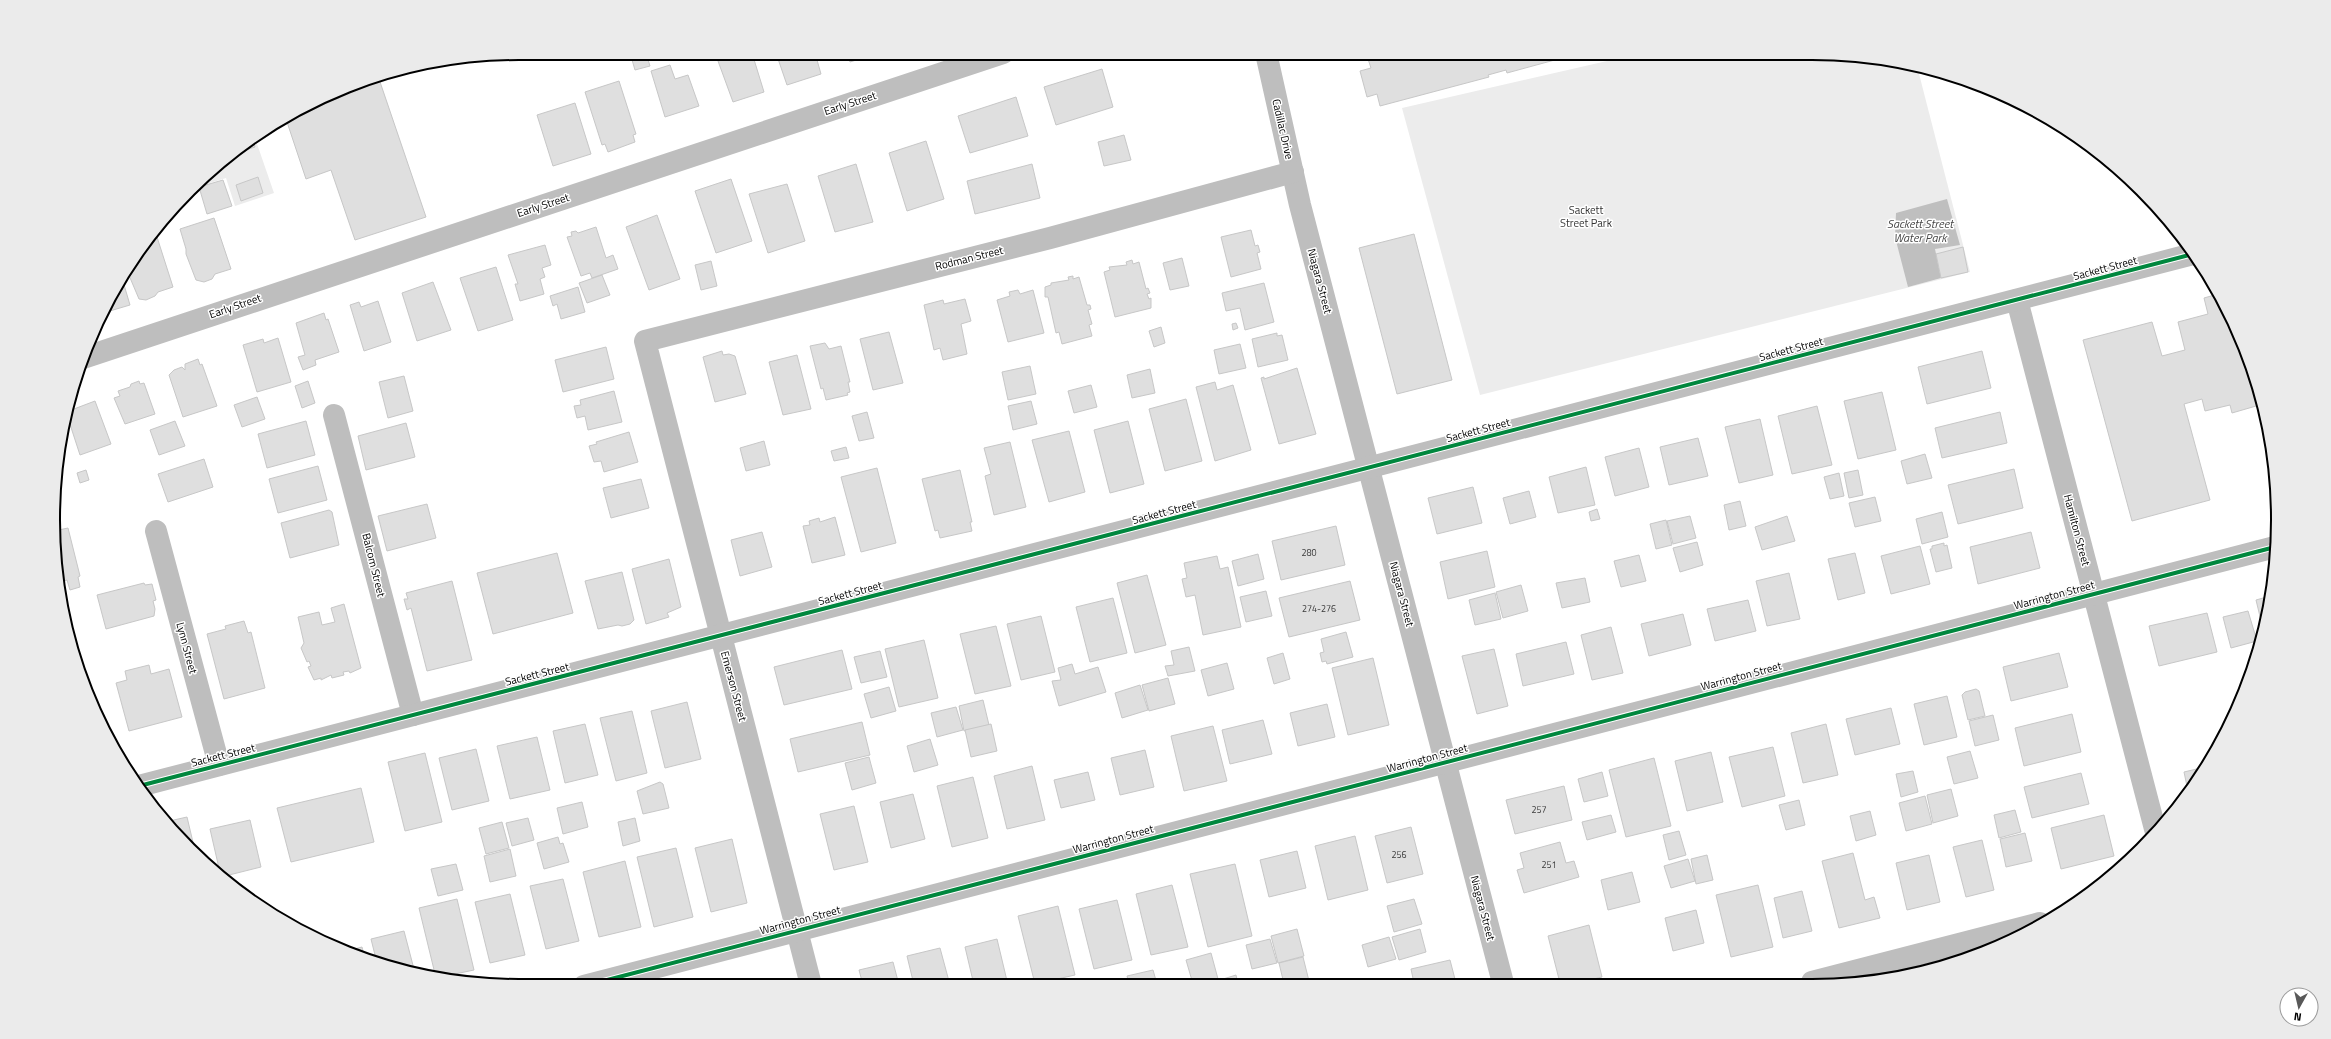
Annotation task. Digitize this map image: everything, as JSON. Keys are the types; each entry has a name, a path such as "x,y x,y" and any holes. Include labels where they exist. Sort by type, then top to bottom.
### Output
{"street":[{"name":"Early Street","path":"90,356 982,60"},
{"name":"Cadillac Drive","path":"1268,60 1300,205"},
{"name":"Rodman Street","path":"645,341 1043,240 1293,172"},
{"name":"Niagara Street","path":"1300,205 1501,979"},
{"name":"Sackett Street","path":"144,785 2188,255"},
{"name":"Hamilton Street","path":"2017,300 2154,825"},
{"name":"Emerson Street","path":"645,341 809,979"},
{"name":"Balcom Street","path":"334,415 413,715"},
{"name":"Lynn Street","path":"156,531 219,765"},
{"name":"Warrington Street","path":"611,979 2270,548"},
{"path":"1825,979 2023,927"}],"green space":[{"name":"Sackett Street Park","path":"1611,60 1842,61 1871,64 1919,73 1970,272 1480,395 1402,108"},
{"path":"257,143 274,193 235,206 226,178 206,184"}],"water":[{"name":"Sackett Street Water Park","path":"1947,199 1960,245 1935,249 1941,278 1908,287 1895,237 1896,213"}],"building":[{"path":"632,60 648,60 650,66 635,70"},
{"path":"754,60 764,92 733,102 718,61"},
{"path":"778,60 817,60 821,74 787,85"},
{"path":"1368,60 1555,60 1507,73 1506,70 1488,75 1489,77 1380,106 1377,94 1367,97 1360,71 1371,68"},
{"path":"670,65 675,79 688,75 699,106 665,117 651,71"},
{"path":"1102,69 1113,107 1056,125 1044,87"},
{"path":"619,81 636,134 633,135 635,142 608,152 605,144 602,145 585,92"},
{"path":"380,82 426,217 355,240 331,170 306,179 287,123 316,107"},
{"path":"1016,97 1028,136 970,153 958,116"},
{"path":"575,103 591,154 553,166 537,115"},
{"path":"1124,135 1131,160 1104,166 1098,142"},
{"path":"926,141 944,199 907,211 889,153"},
{"path":"254,144 255,147 247,149"},
{"path":"856,164 873,222 835,232 818,176"},
{"path":"1032,164 1040,198 975,214 967,181"},
{"path":"258,177 263,193 241,201 236,185"},
{"path":"731,179 752,241 716,253 695,191"},
{"path":"223,180 232,206 207,214 200,190 205,185"},
{"path":"787,184 805,241 768,253 749,194"},
{"path":"657,215 680,279 649,290 626,227"},
{"path":"214,218 231,269 215,274 212,279 204,282 196,280 186,254 180,229"},
{"path":"596,227 606,258 613,255 618,269 592,278 590,273 581,276 567,237 572,236 571,232 576,231 578,233"},
{"path":"1251,230 1255,246 1258,245 1260,252 1257,253 1261,269 1231,277 1221,237"},
{"path":"1414,234 1452,380 1397,394 1359,248"},
{"path":"157,237 173,287 158,292 155,296 146,300 139,299 130,277 137,264"},
{"path":"545,245 551,265 542,268 545,277 540,279 544,294 520,301 515,284 518,284 508,255"},
{"path":"1963,247 1968,272 1941,278 1936,254"},
{"path":"1182,258 1189,286 1170,290 1163,263"},
{"path":"1132,260 1133,264 1139,262 1146,289 1148,288 1150,293 1147,294 1149,299 1151,298 1151,308 1115,317 1104,272 1110,270 1109,267 1127,265 1126,262"},
{"path":"711,261 717,286 701,290 695,265"},
{"path":"496,267 513,320 478,331 460,278"},
{"path":"602,275 610,295 587,303 579,283"},
{"path":"1073,276 1073,279 1079,277 1087,305 1090,305 1091,309 1088,310 1092,324 1089,325 1092,336 1062,344 1059,332 1056,333 1048,297 1045,297 1045,287 1051,285 1051,283 1069,280 1068,277"},
{"path":"433,282 451,330 417,341 402,293"},
{"path":"1264,283 1274,322 1245,330 1240,308 1226,311 1222,293"},
{"path":"124,286 130,305 110,311"},
{"path":"578,287 585,312 561,319 557,304 553,306 550,296"},
{"path":"1018,290 1020,294 1033,290 1044,333 1008,342 997,300 1010,296 1009,292"},
{"path":"2212,296 2224,316 2247,372 2256,406 2232,413 2230,405 2205,411 2202,399 2184,404 2210,500 2132,521 2083,340 2152,322 2162,356 2185,350 2178,322 2208,314 2204,298"},
{"path":"965,299 971,321 961,324 967,354 943,360 940,348 934,350 924,305 943,300 944,304"},
{"path":"378,301 391,342 364,351 350,305 359,302 361,307"},
{"path":"324,313 326,320 328,319 339,352 315,360 316,365 303,370 298,357 305,355 296,323"},
{"path":"1236,323 1238,328 1233,330 1232,324"},
{"path":"1161,327 1165,343 1154,347 1149,331"},
{"path":"889,332 903,383 873,390 860,339"},
{"path":"1277,333 1277,336 1282,335 1288,360 1258,367 1252,339"},
{"path":"278,338 291,382 257,392 243,345 263,339 264,343"},
{"path":"825,343 829,349 841,346 850,382 848,382 850,392 847,393 848,395 826,400 823,388 821,389 810,346"},
{"path":"1240,344 1246,368 1219,374 1214,350"},
{"path":"606,347 614,379 563,392 555,360"},
{"path":"722,351 723,355 729,354 735,356 746,394 715,402 703,357"},
{"path":"1982,351 1991,388 1927,404 1918,367"},
{"path":"797,355 811,409 783,415 769,362"},
{"path":"198,359 200,365 202,364 217,406 183,417 169,375 174,370 182,367 185,370 185,364"},
{"path":"1030,366 1036,394 1008,400 1002,372"},
{"path":"1297,368 1316,434 1279,444 1261,378 1264,377 1264,379"},
{"path":"1150,369 1155,393 1132,398 1127,375"},
{"path":"404,376 413,411 388,418 379,382"},
{"path":"139,381 140,384 144,383 155,414 125,424 114,398 120,396 118,391 130,387 131,384"},
{"path":"308,381 315,403 302,408 295,386"},
{"path":"1215,382 1217,390 1233,385 1251,450 1215,461 1196,387"},
{"path":"1091,385 1097,407 1074,413 1068,391"},
{"path":"614,391 622,422 588,430 585,416 577,418 574,406 581,405 580,400"},
{"path":"1882,392 1896,450 1858,459 1844,401"},
{"path":"257,397 265,419 242,427 234,405"},
{"path":"1186,399 1202,461 1165,471 1149,409"},
{"path":"95,401 111,444 80,455 70,425 74,409"},
{"path":"1031,401 1037,424 1013,430 1008,406"},
{"path":"1817,406 1832,465 1792,474 1778,416"},
{"path":"867,412 874,438 859,441 852,416"},
{"path":"2000,412 2007,443 1942,458 1935,428"},
{"path":"1760,419 1773,475 1739,483 1725,427"},
{"path":"175,421 185,446 159,455 150,430"},
{"path":"306,421 315,455 267,468 258,434"},
{"path":"1128,421 1144,484 1110,493 1094,430"},
{"path":"406,423 415,457 366,470 358,436"},
{"path":"1069,431 1085,492 1049,502 1032,440"},
{"path":"629,432 638,462 604,472 601,461 594,462 589,446 597,444 596,442"},
{"path":"1698,438 1708,476 1669,485 1660,447"},
{"path":"764,441 770,465 746,471 740,448"},
{"path":"1010,442 1026,507 994,515 985,476 991,474 984,448"},
{"path":"846,447 849,458 834,461 831,451"},
{"path":"1639,448 1649,487 1615,496 1605,457"},
{"path":"1925,454 1932,478 1907,484 1901,461"},
{"path":"204,459 213,487 168,502 158,474"},
{"path":"318,466 327,500 278,513 269,479"},
{"path":"1586,467 1595,505 1558,513 1549,477"},
{"path":"877,468 896,543 861,552 841,477"},
{"path":"2014,469 2023,508 1958,524 1948,485"},
{"path":"86,470 89,480 80,483 77,473"},
{"path":"960,470 972,522 970,522 972,531 940,538 938,530 935,531 922,479"},
{"path":"1858,470 1863,495 1849,498 1844,473"},
{"path":"1839,473 1844,496 1830,499 1824,477"},
{"path":"641,479 649,508 611,518 603,488"},
{"path":"1473,487 1482,523 1437,534 1428,498"},
{"path":"1529,491 1536,517 1510,524 1503,498"},
{"path":"1875,497 1881,521 1855,527 1849,503"},
{"path":"1740,501 1746,526 1729,530 1724,505"},
{"path":"427,504 436,538 387,551 378,516"},
{"path":"1597,509 1600,519 1591,521 1589,512"},
{"path":"329,510 332,512 339,545 290,558 281,523"},
{"path":"1942,512 1948,537 1922,544 1916,519"},
{"path":"1690,516 1696,538 1673,544 1667,521"},
{"path":"1787,516 1795,541 1762,550 1755,527"},
{"path":"835,517 845,555 812,563 803,526 810,525 809,521 819,518 820,522"},
{"path":"1666,520 1672,545 1656,549 1650,524"},
{"path":"1336,526 1345,565 1281,580 1272,541"},
{"path":"68,528 80,576 78,577 80,587 70,590 67,580 64,581 64,579 60,530"},
{"path":"762,532 772,567 740,576 731,540"},
{"path":"2031,532 2040,568 1978,584 1970,547"},
{"path":"1697,542 1703,565 1680,572 1673,548"},
{"path":"1944,543 1944,546 1947,545 1952,568 1936,572 1930,549 1932,549 1932,546"},
{"path":"1920,546 1930,584 1891,594 1881,556"},
{"path":"1487,551 1495,587 1448,599 1440,562"},
{"path":"557,553 573,613 493,634 477,573"},
{"path":"1855,553 1865,593 1838,600 1828,559"},
{"path":"1258,554 1264,579 1238,586 1232,561"},
{"path":"1639,555 1646,581 1621,587 1614,561"},
{"path":"1217,556 1220,569 1228,567 1241,627 1203,635 1195,595 1186,597 1182,579 1187,578 1184,563"},
{"path":"669,559 681,607 667,613 669,617 646,624 632,569"},
{"path":"622,572 634,620 630,624 622,626 618,625 598,629 585,581"},
{"path":"1789,573 1800,619 1767,626 1756,581"},
{"path":"1147,575 1166,645 1135,653 1117,583"},
{"path":"1585,578 1590,602 1562,608 1556,583"},
{"path":"452,581 472,660 427,671 411,608 407,610 404,599 408,599 406,593"},
{"path":"1350,581 1360,620 1289,637 1279,598"},
{"path":"144,583 145,585 152,584 156,600 153,601 155,609 154,616 106,629 97,595"},
{"path":"1521,585 1528,611 1503,618 1496,592"},
{"path":"1266,591 1272,616 1246,622 1240,597"},
{"path":"1495,593 1501,619 1475,625 1469,600"},
{"path":"1113,598 1127,653 1090,662 1076,607"},
{"path":"2264,598 2260,617 2256,600"},
{"path":"1748,600 1756,631 1715,641 1707,609"},
{"path":"344,604 361,668 350,673 349,671 343,672 344,675 332,678 331,675 321,680 321,678 314,680 308,667 311,666 309,661 307,662 301,648 304,643 298,617 319,612 322,625 335,622 331,608"},
{"path":"2248,611 2255,636 2254,642 2231,648 2223,617"},
{"path":"2207,613 2217,652 2159,666 2149,626"},
{"path":"1683,614 1691,645 1649,656 1641,624"},
{"path":"1041,616 1055,672 1021,680 1007,624"},
{"path":"244,621 248,633 251,632 265,688 224,699 207,634 226,629 225,626"},
{"path":"996,626 1011,686 975,694 960,634"},
{"path":"1611,627 1623,673 1592,680 1581,635"},
{"path":"1346,632 1353,657 1327,664 1326,661 1322,662 1320,653 1324,652 1321,639"},
{"path":"924,640 938,698 899,707 885,649"},
{"path":"1566,642 1574,674 1523,686 1516,654"},
{"path":"1189,647 1195,671 1168,676 1165,666 1174,665 1171,651"},
{"path":"1494,649 1508,706 1477,714 1462,656"},
{"path":"842,650 852,689 784,705 774,667"},
{"path":"880,651 887,677 861,683 854,657"},
{"path":"1283,653 1290,679 1274,684 1267,658"},
{"path":"2059,653 2068,687 2011,701 2003,667"},
{"path":"1373,658 1389,725 1348,735 1332,668"},
{"path":"1227,663 1234,689 1208,696 1201,670"},
{"path":"1072,664 1075,674 1098,667 1106,692 1059,706 1052,681 1061,680 1058,668"},
{"path":"149,665 151,674 169,669 182,717 129,731 116,683 127,680 125,671"},
{"path":"1168,678 1175,704 1149,711 1142,685"},
{"path":"1140,685 1148,710 1122,718 1115,693"},
{"path":"889,687 896,711 871,718 864,694"},
{"path":"1976,689 1979,691 1985,716 1968,720 1962,695 1965,692"},
{"path":"1947,696 1957,737 1924,745 1914,704"},
{"path":"983,700 989,725 964,731 959,706"},
{"path":"687,702 701,759 665,768 651,711"},
{"path":"1327,704 1335,737 1298,746 1290,713"},
{"path":"956,707 963,730 937,737 931,713"},
{"path":"1891,708 1900,744 1855,755 1846,719"},
{"path":"632,711 647,773 616,781 600,718"},
{"path":"2072,714 2081,752 2024,766 2015,728"},
{"path":"1993,715 1999,740 1975,746 1969,721"},
{"path":"1263,720 1272,754 1230,764 1222,730"},
{"path":"862,722 870,755 798,772 790,739"},
{"path":"585,724 598,775 565,783 553,731"},
{"path":"991,724 997,751 971,757 965,730"},
{"path":"1826,724 1838,775 1803,783 1791,733"},
{"path":"1213,726 1227,781 1184,791 1171,736"},
{"path":"537,737 550,790 510,799 497,746"},
{"path":"930,739 938,765 914,772 907,746"},
{"path":"1773,747 1785,796 1742,807 1729,757"},
{"path":"476,749 489,801 452,810 439,758"},
{"path":"1145,750 1154,787 1120,795 1111,758"},
{"path":"1970,751 1978,778 1954,784 1947,757"},
{"path":"1711,752 1723,802 1687,811 1675,761"},
{"path":"425,753 442,822 405,831 388,762"},
{"path":"869,757 876,783 852,790 845,763"},
{"path":"1654,758 1671,826 1626,837 1609,770"},
{"path":"1032,766 1045,820 1007,829 994,776"},
{"path":"2198,769 2187,785 2184,772"},
{"path":"1913,771 1918,792 1901,797 1896,774"},
{"path":"1088,772 1095,800 1061,808 1054,780"},
{"path":"1602,772 1608,796 1584,802 1578,779"},
{"path":"2081,773 2089,804 2032,818 2024,787"},
{"path":"973,777 988,838 952,847 937,786"},
{"path":"660,782 663,784 669,808 643,814 637,791"},
{"path":"1564,786 1572,820 1515,834 1506,800"},
{"path":"361,788 374,842 291,862 277,808"},
{"path":"1951,789 1958,816 1933,823 1927,795"},
{"path":"913,794 925,839 891,848 880,802"},
{"path":"1925,796 1932,824 1906,831 1899,803"},
{"path":"1799,800 1805,825 1786,830 1779,805"},
{"path":"582,802 588,827 563,834 557,808"},
{"path":"854,806 868,862 834,870 820,814"},
{"path":"2015,810 2021,832 1999,838 1994,815"},
{"path":"1870,811 1876,835 1856,841 1850,816"},
{"path":"1611,815 1616,832 1587,840 1582,822"},
{"path":"2104,815 2114,856 2061,869 2051,828"},
{"path":"187,817 193,842 174,822 173,820"},
{"path":"528,818 534,840 512,846 506,823"},
{"path":"635,818 640,841 623,846 618,822"},
{"path":"250,820 261,867 229,875 219,866 210,829"},
{"path":"502,822 509,848 486,854 479,828"},
{"path":"1411,827 1423,874 1387,883 1375,836"},
{"path":"1679,831 1686,855 1669,860 1663,835"},
{"path":"2025,833 2032,861 2006,867 2000,839"},
{"path":"1355,836 1368,890 1328,900 1315,846"},
{"path":"558,837 560,844 563,843 569,862 544,869 537,843"},
{"path":"732,839 747,903 711,912 695,848"},
{"path":"1982,840 1994,890 1966,897 1953,847"},
{"path":"1560,842 1566,863 1574,861 1579,877 1524,893 1517,870 1524,868 1520,853"},
{"path":"676,848 693,917 654,927 637,857"},
{"path":"510,849 516,876 490,882 484,856"},
{"path":"1297,851 1306,888 1269,897 1260,860"},
{"path":"1853,853 1865,900 1874,897 1880,918 1839,928 1822,861"},
{"path":"1707,855 1713,880 1696,884 1691,859"},
{"path":"1929,855 1940,902 1907,910 1896,863"},
{"path":"1688,859 1695,881 1671,888 1664,866"},
{"path":"625,861 641,927 599,937 583,872"},
{"path":"456,864 463,890 438,896 431,869"},
{"path":"1235,864 1252,936 1208,947 1190,874"},
{"path":"1632,872 1640,902 1608,910 1601,880"},
{"path":"563,879 579,941 546,949 530,886"},
{"path":"1172,885 1188,947 1151,955 1136,894"},
{"path":"1758,885 1773,947 1731,957 1716,895"},
{"path":"1802,891 1812,931 1783,938 1774,898"},
{"path":"510,894 525,955 490,963 475,902"},
{"path":"457,899 474,970 455,974 434,971 419,908"},
{"path":"1414,899 1422,924 1394,932 1387,906"},
{"path":"1117,900 1132,960 1094,969 1079,909"},
{"path":"1058,906 1075,975 1057,979 1034,979 1018,916"},
{"path":"1696,910 1704,943 1673,951 1665,918"},
{"path":"1589,925 1602,977 1594,979 1559,979 1548,936"},
{"path":"1297,929 1304,956 1278,963 1271,936"},
{"path":"1420,929 1426,952 1399,960 1392,937"},
{"path":"404,931 413,966 375,956 371,939"},
{"path":"1389,937 1396,959 1368,967 1362,945"},
{"path":"997,939 1007,979 973,979 965,947"},
{"path":"1270,939 1277,963 1252,969 1246,945"},
{"path":"362,947 363,952 356,949"},
{"path":"940,948 948,979 913,979 907,956"},
{"path":"1211,953 1218,979 1192,979 1186,960"},
{"path":"1303,957 1308,979 1283,979 1279,963"},
{"path":"1450,960 1455,979 1413,979 1411,969"},
{"path":"893,962 897,979 861,979 859,970"},
{"path":"1153,970 1156,979 1128,979 1127,976"},
{"path":"1236,975 1237,979 1223,979"}],"cycle path":[{"path":"144,785 2188,255"},
{"path":"611,979 2270,548"}]}
